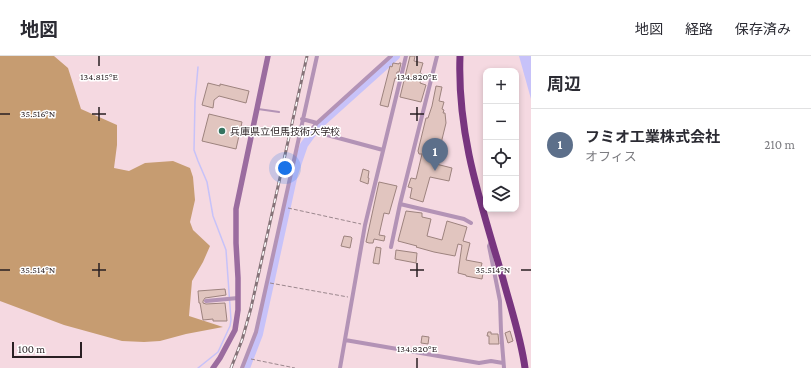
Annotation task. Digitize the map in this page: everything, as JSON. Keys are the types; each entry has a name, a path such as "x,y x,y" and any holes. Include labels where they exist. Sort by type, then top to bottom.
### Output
{"highway":[{"path":"460,56 460,101 464,134 472,173 517,328 525,368"}],"street":[{"path":"213,368 235,330 238,298 236,209 268,56"},
{"path":"242,368 256,332 316,56"},
{"path":"383,150 314,131 317,123 391,56"},
{"path":"340,368 365,225 406,56"},
{"path":"391,247 400,204 437,56"},
{"path":"302,119 317,123"},
{"path":"400,204 472,223"},
{"path":"492,240 489,246 500,301 504,368"},
{"path":"206,301 238,298"},
{"path":"345,340 479,363 503,363"}],"lane":[{"path":"257,108 279,112"}],"path":[{"path":"289,208 365,225"},
{"path":"272,284 353,298"},
{"path":"251,360 295,368"}],"shaded area":[{"path":"0,56 54,56 68,68 81,109 117,125 117,145 114,168 129,171 145,163 173,161 190,168 193,177 195,200 190,222 193,230 210,246 192,281 189,316 223,327 160,341 122,341 64,325 0,301"},
{"path":"519,56 531,56 531,99"}],"building":[{"path":"410,56 415,56 414,61 423,63 420,73 422,74 420,83 426,85 421,102 400,97"},
{"path":"393,63 401,63 399,72 397,72 396,79 395,78 388,107 380,105 390,66 392,67"},
{"path":"208,83 220,86 220,84 249,91 246,103 219,96 214,100 213,108 202,105"},
{"path":"436,86 442,87 439,101 444,102 442,109 444,110 443,113 445,113 446,123 436,164 452,168 449,181 430,177 423,202 410,198 412,188 408,187 411,178 416,179 422,154 419,154 418,151 426,118 428,118 432,106"},
{"path":"209,114 242,122 236,149 202,141"},
{"path":"363,169 369,171 368,184 360,181"},
{"path":"379,182 397,186 389,214 384,213 379,235 385,236 384,241 374,239 373,243 369,243 366,242"},
{"path":"406,211 422,213 422,217 431,219 427,236 442,240 447,221 467,227 463,241 470,243 466,260 482,263 480,272 483,273 482,279 458,273 462,245 458,244 455,256 434,252 398,241"},
{"path":"344,236 352,238 350,248 341,246"},
{"path":"376,247 381,248 379,264 373,263"},
{"path":"396,250 417,253 416,263 395,259"},
{"path":"225,289 226,295 205,298 203,303 225,303 227,321 213,321 213,319 203,320 198,291"},
{"path":"510,331 513,341 508,343 505,333"},
{"path":"488,332 491,332 491,334 498,334 499,344 489,344 489,336 487,336"},
{"path":"422,336 429,337 428,344 421,343"}],"waterway":[{"path":"246,368 259,334 294,174 304,145 317,127 396,56"},
{"path":"198,67 195,101 194,150 207,182 213,216 226,250 231,320 230,326 218,352 198,368"}],"railway":[{"path":"231,368 242,340 251,308 307,56"}],"place":[{"name":"兵庫県立但馬技術大学校","path":"222,131"},
{"name":"フミオ工業株式会社","path":"435,171"}]}
